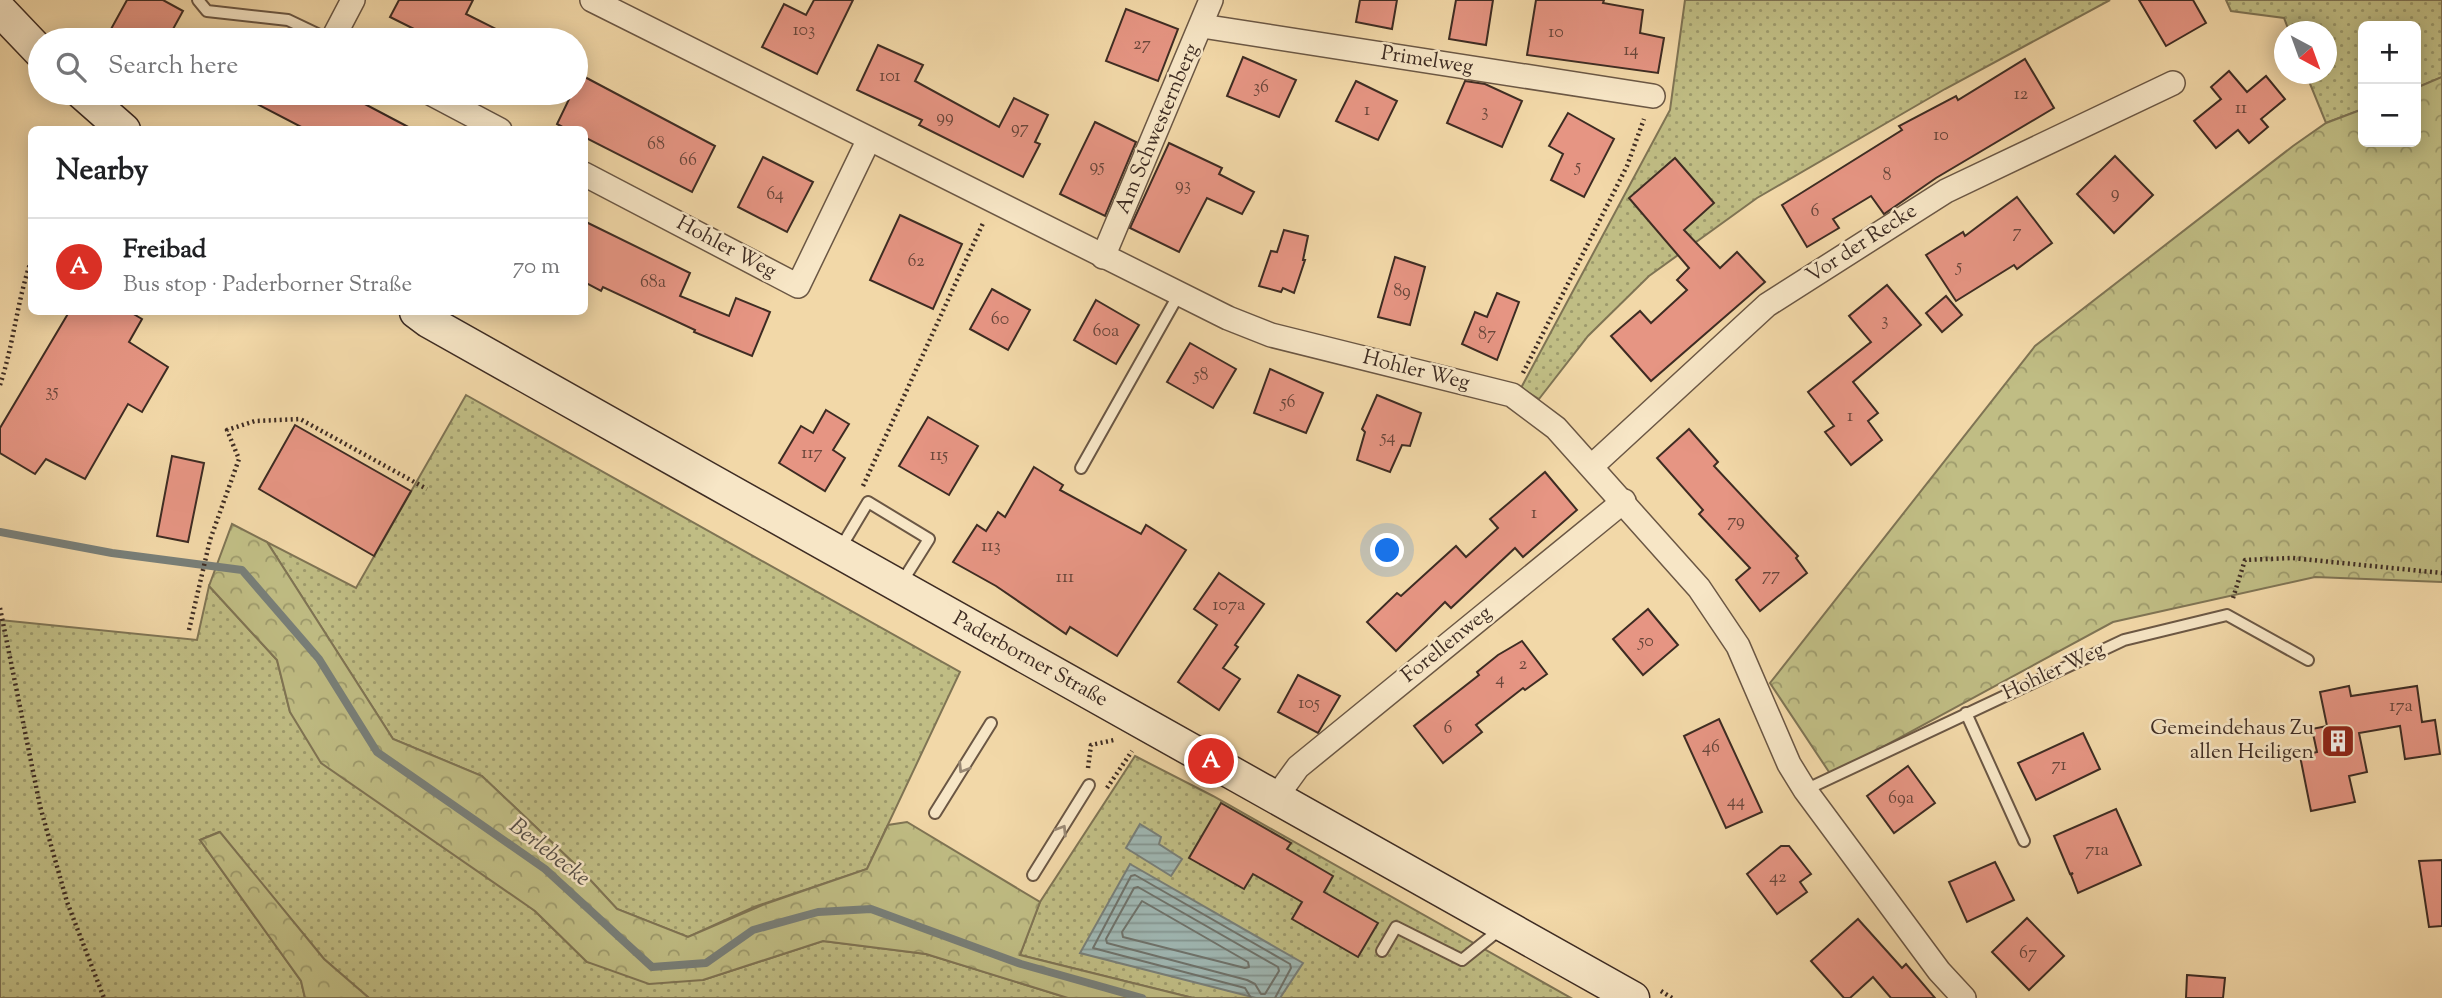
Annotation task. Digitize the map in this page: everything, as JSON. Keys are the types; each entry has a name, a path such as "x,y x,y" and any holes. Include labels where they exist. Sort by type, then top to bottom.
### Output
{"main road":[{"path":"2,17 28,41"},
{"path":"96,105 119,126"},
{"name":"Paderborner Straße","path":"422,316 898,588 1277,796 1633,998"}],"street":[{"path":"338,28 353,0"},
{"name":"Hohler Weg","path":"592,0 1102,257 1271,335 1512,396 1556,428 1699,588 1738,646 1789,764 1805,790 1939,971 1964,998"},
{"name":"Am Schwesternberg","path":"1102,257 1202,26 1210,0"},
{"name":"Primelweg","path":"1202,26 1653,96"},
{"name":"Vor der Recke","path":"1592,466 1767,305 1946,191 2173,83"},
{"path":"453,105 492,126"},
{"name":"Hohler Weg","path":"588,176 798,286 869,139"},
{"name":"Forellenweg","path":"1277,796 1298,767 1624,501"}],"lane":[{"path":"198,0 206,11 288,20 305,28"},
{"path":"1081,468 1180,294"},
{"path":"838,553 868,502 929,538 898,588"},
{"path":"2227,615 2308,660"},
{"name":"Hohler Weg","path":"1805,790 2124,640 2227,615"},
{"path":"1966,712 2024,841"},
{"path":"935,813 991,723"},
{"path":"1033,874 1089,785"},
{"path":"1382,951 1396,927 1462,960 1505,925"}],"path":[{"path":"1512,396 1627,166 1653,96"},
{"path":"868,502 862,484 993,201"},
{"path":"0,385 12,349 28,270"},
{"path":"189,630 210,540 239,460 228,430 255,421 300,419 427,489"},
{"path":"2227,615 2245,560 2292,558 2442,573"},
{"path":"0,608 40,806 67,902 104,998"},
{"path":"1088,770 1091,745 1111,738 1132,751 1122,766"}],"green space":[{"path":"1685,0 2110,0 1945,89 1757,198 1649,276 1588,336 1539,399 1521,388 1670,110"},
{"path":"2226,0 2442,0 2442,77 2421,86 2421,21 2358,21 2358,111 2326,123 2310,84 2337,84 2337,21 2285,21 2284,18 2231,11"},
{"path":"2442,77 2442,582 2315,577 2113,622 1831,775 1770,683 2035,346 2326,123 2358,111 2358,147 2421,147 2421,86"},
{"path":"466,395 960,672 867,869 754,907 688,937 617,909 581,870 482,776 393,739 267,542 356,588"},
{"path":"232,524 267,542 393,739 482,776 581,870 617,909 688,937 765,904 867,869 888,825 907,822 1040,902 1020,955 1193,998 1068,998 926,954 823,941 703,980 649,984 587,962 535,911 321,763 290,712 277,660 209,586"},
{"path":"209,586 277,660 290,712 535,911 587,962 703,980 823,941 926,954 1068,998 369,998 324,959 219,832 200,840 301,981 305,998 0,998 0,620 197,640"},
{"path":"1135,756 1213,796 1571,998 1193,998 1020,955 1040,902"},
{"path":"220,832 324,959 369,998 305,998 301,981 200,840"}],"water":[{"path":"1140,824 1161,837 1159,844 1182,859 1171,876 1126,848"},
{"path":"1130,864 1303,963 1280,998 1256,998 1080,953"}],"building":[{"path":"127,0 163,0 183,11 174,28 112,28"},
{"path":"399,0 473,0 466,14 494,28 412,28 390,17"},
{"path":"814,0 853,0 817,74 762,47 784,4 806,15"},
{"path":"1360,0 1397,0 1392,29 1356,22"},
{"path":"1456,0 1493,0 1486,45 1449,39"},
{"path":"1536,0 1604,0 1603,3 1643,10 1640,33 1664,38 1658,73 1527,55"},
{"path":"2139,0 2193,0 2206,23 2166,46"},
{"path":"1126,9 1178,29 1158,81 1106,61"},
{"path":"878,45 923,65 915,81 999,127 1014,98 1048,115 1035,142 1040,144 1023,177 919,125 922,120 857,90"},
{"path":"1243,57 1296,80 1279,117 1227,96"},
{"path":"2025,59 2054,108 1936,178 1884,214 1871,196 1833,219 1839,228 1807,247 1782,205 1902,130 1899,126 1956,96 1958,100"},
{"path":"2229,71 2247,92 2266,76 2285,99 2261,119 2268,127 2249,143 2238,130 2216,148 2194,121 2221,99 2211,87"},
{"path":"588,79 715,146 692,192 588,139 588,126 557,124 566,105 588,105"},
{"path":"1356,81 1397,101 1378,140 1336,121"},
{"path":"1465,81 1485,84 1522,101 1502,147 1447,123"},
{"path":"259,105 367,105 406,126 299,126"},
{"path":"1568,113 1614,139 1584,197 1551,180 1563,154 1549,146"},
{"path":"1095,122 1136,142 1105,216 1060,194"},
{"path":"1169,143 1222,168 1219,174 1254,192 1242,214 1207,198 1179,252 1130,228"},
{"path":"2115,156 2153,195 2114,233 2077,194"},
{"path":"763,157 813,182 787,232 738,207"},
{"path":"1675,158 1714,203 1684,230 1720,268 1737,252 1765,282 1651,381 1611,336 1640,311 1651,323 1687,290 1677,280 1689,268 1629,198"},
{"path":"2017,197 2052,243 2017,269 2014,265 1956,301 1926,255 1963,232 1965,236"},
{"path":"900,215 962,244 933,309 870,280"},
{"path":"588,223 690,273 680,296 729,316 736,298 770,312 752,356 694,332 695,330 603,287 601,291 588,284"},
{"path":"1284,230 1308,236 1305,260 1294,293 1283,288 1281,292 1259,286 1271,251 1277,252"},
{"path":"1395,257 1425,267 1410,325 1378,317"},
{"path":"1887,285 1921,325 1853,382 1878,413 1868,421 1882,440 1851,465 1825,432 1834,426 1808,392 1871,342 1849,316"},
{"path":"992,289 1030,310 1008,350 970,329"},
{"path":"1497,293 1519,302 1497,360 1462,344 1475,312 1487,317"},
{"path":"1946,296 1962,315 1942,332 1926,313"},
{"path":"1096,300 1139,325 1116,364 1074,340"},
{"path":"67,315 135,315 142,319 129,342 168,367 142,412 128,404 85,479 46,459 35,474 0,453 0,428"},
{"path":"1190,343 1236,369 1213,408 1167,382"},
{"path":"1270,369 1323,393 1306,433 1254,413"},
{"path":"1377,395 1421,413 1410,446 1402,445 1390,472 1357,460 1365,432 1362,429"},
{"path":"826,410 849,424 833,450 845,458 825,491 779,463 801,426 813,433"},
{"path":"928,417 978,446 949,495 899,466"},
{"path":"295,425 411,491 374,556 259,489"},
{"path":"1689,429 1718,462 1714,466 1798,556 1796,558 1807,573 1760,611 1736,580 1750,568 1699,514 1703,510 1657,458"},
{"path":"172,456 204,463 188,542 157,536"},
{"path":"1034,467 1063,485 1060,490 1141,534 1146,525 1186,550 1117,656 1070,627 1066,634 996,586 953,562 977,525 986,531 998,512 1005,517"},
{"path":"1545,472 1577,510 1523,557 1515,548 1451,608 1445,602 1396,651 1367,622 1397,593 1401,596 1456,546 1466,557 1498,528 1490,519"},
{"path":"1219,573 1264,604 1235,645 1238,647 1223,668 1240,679 1219,710 1178,682 1217,625 1194,609"},
{"path":"1648,609 1678,645 1643,675 1613,639"},
{"path":"1522,641 1547,674 1525,690 1523,688 1476,725 1482,732 1443,763 1414,726 1479,675 1477,672 1498,655"},
{"path":"1298,675 1340,696 1318,733 1278,712"},
{"path":"2349,686 2351,696 2417,686 2422,722 2435,720 2440,754 2405,759 2400,726 2359,733 2367,772 2349,776 2355,802 2311,811 2300,756 2317,752 2312,729 2327,726 2320,692"},
{"path":"1719,719 1762,812 1726,828 1684,736"},
{"path":"2083,733 2100,769 2036,800 2018,763"},
{"path":"1908,766 1935,803 1894,833 1867,796"},
{"path":"1221,803 1291,843 1287,849 1333,876 1324,892 1378,923 1358,957 1292,919 1302,902 1253,874 1244,889 1189,858"},
{"path":"2116,809 2141,865 2078,893 2071,875 2073,873 2070,874 2054,836"},
{"path":"1781,846 1789,846 1811,874 1800,882 1807,892 1777,914 1747,874"},
{"path":"2442,860 2442,926 2429,927 2419,861"},
{"path":"1995,862 2014,900 1967,922 1949,882"},
{"path":"2027,918 2064,956 2029,990 1992,952"},
{"path":"1858,919 1902,968 1906,964 1935,998 1891,998 1873,977 1850,998 1844,998 1811,961"},
{"path":"2187,975 2225,978 2223,998 2186,998"}],"waterway":[{"name":"Berlebecke","path":"0,532 112,553 242,570 319,659 377,752 545,869 652,967 706,963 753,930 818,912 871,909 1021,964 1142,998"}],"place":[{"name":"Gemeindehaus Zu allen Heiligen","path":"2338,741"},
{"name":"Freibad","path":"1211,761"}]}
